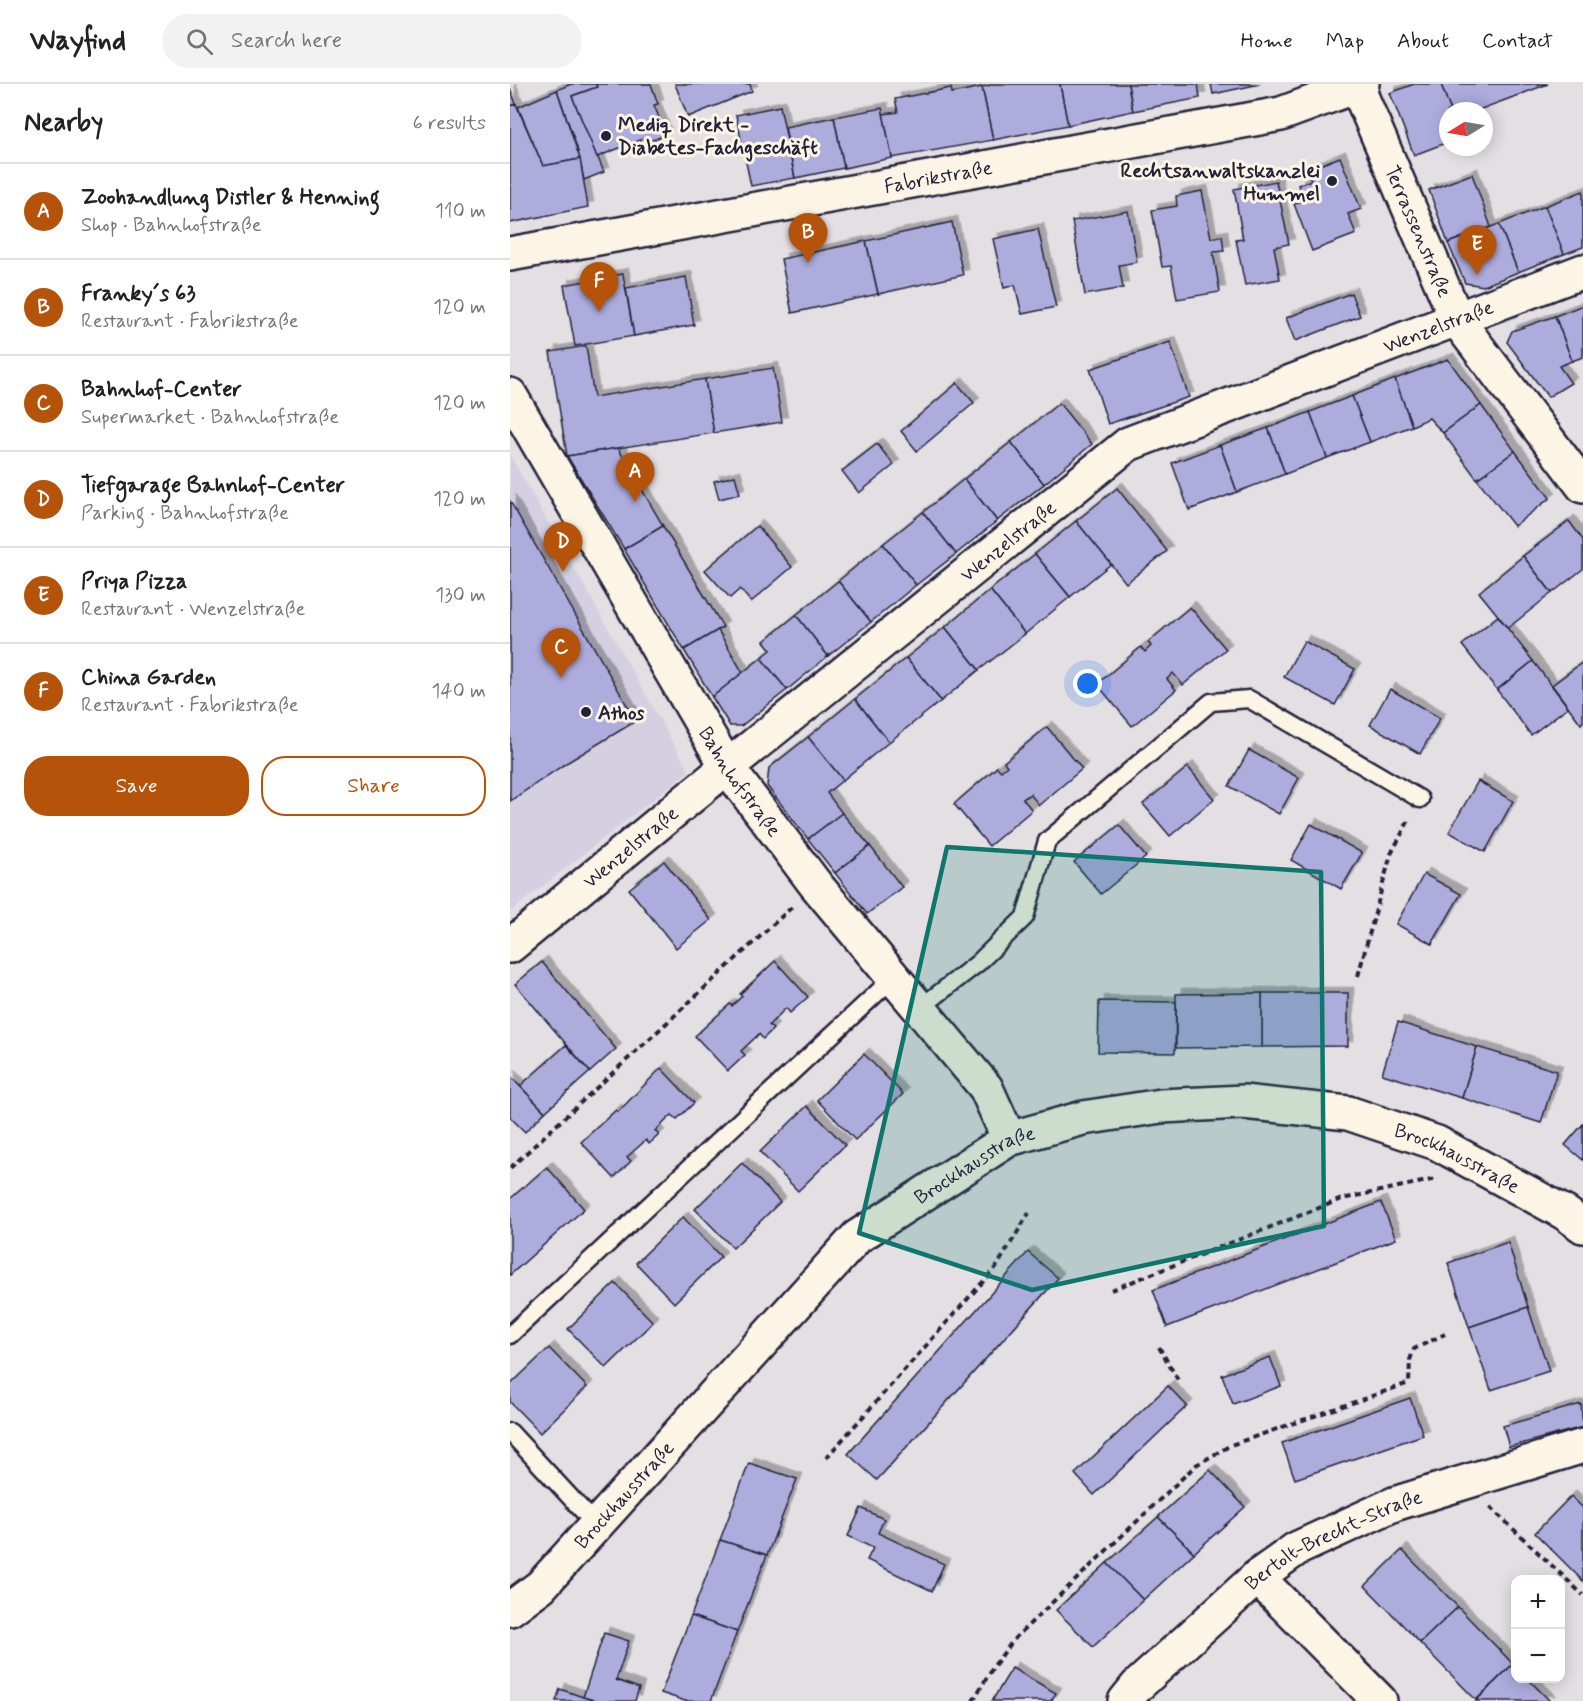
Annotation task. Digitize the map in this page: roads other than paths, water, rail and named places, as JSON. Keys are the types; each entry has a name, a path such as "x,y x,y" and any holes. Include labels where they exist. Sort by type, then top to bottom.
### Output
{"street":[{"name":"Fabrikstraße","path":"510,254 1281,114 1358,85"},
{"name":"Terrassenstraße","path":"1358,85 1457,320 1583,486"},
{"name":"Wenzelstraße","path":"510,946 727,767 1128,444 1583,271"},
{"name":"Bahnhofstraße","path":"510,395 727,767 816,885 986,1088 1009,1139"},
{"name":"Brockhausstraße","path":"510,1609 541,1586 857,1237 1009,1139 1083,1118 1161,1106 1244,1102 1348,1113 1437,1143 1515,1184 1583,1226"},
{"name":"Bertolt-Brecht-Straße","path":"1125,1701 1137,1686 1257,1577 1296,1549 1394,1504 1583,1446"},
{"path":"1257,1577 1380,1701"}],"lane":[{"path":"920,1008 978,963 1025,917 1047,841 1211,702 1249,699 1420,799"},
{"path":"510,1335 892,978"},
{"path":"510,1432 596,1525"}],"place":[{"name":"Mediq Direkt - Diabetes-Fachgeschäft","path":"606,136"},
{"name":"Rechtsanwaltskanzlei Hummel","path":"1332,181"},
{"name":"Franky´s 63","path":"808,263"},
{"name":"Priya Pizza","path":"1477,275"},
{"name":"China Garden","path":"599,312"},
{"name":"Zoohandlung Distler & Henning","path":"635,502"},
{"name":"Tiefgarage Bahnhof-Center","path":"563,572"},
{"name":"Bahnhof-Center","path":"561,678"},
{"name":"Athos","path":"586,712"}]}
